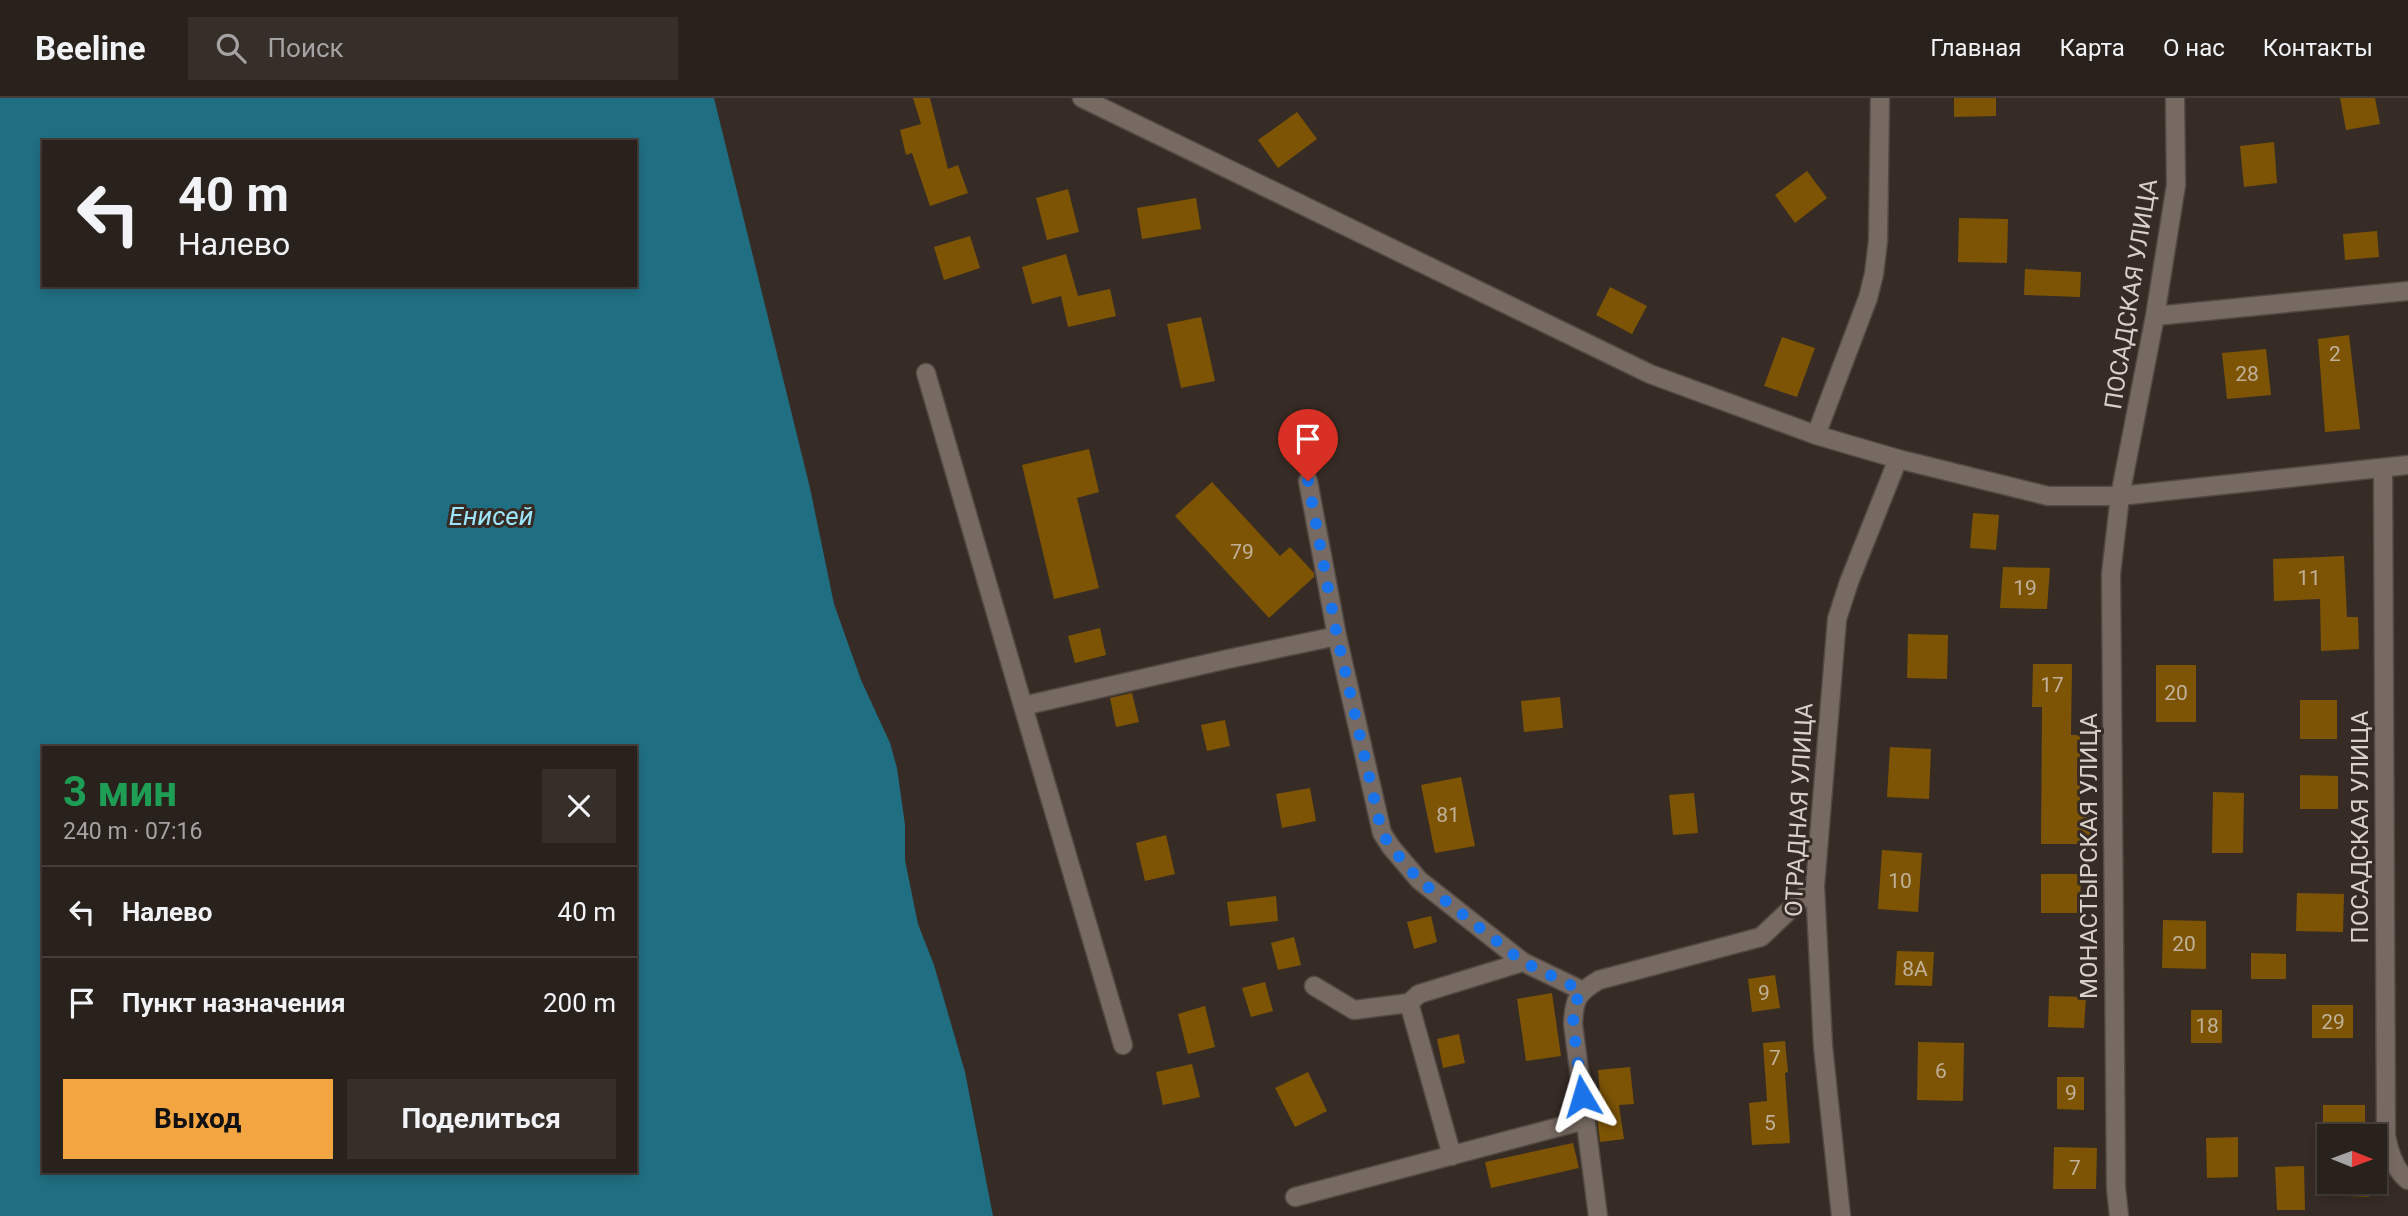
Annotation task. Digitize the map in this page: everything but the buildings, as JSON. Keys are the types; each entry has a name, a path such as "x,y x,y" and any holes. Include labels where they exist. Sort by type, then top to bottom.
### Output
{"street":[{"path":"1082,98 1650,374 1816,435 1898,458 2048,496 2120,496 2408,465"},
{"path":"1816,435 1868,298 1874,274 1878,241 1880,98"},
{"name":"ПОСАДСКАЯ УЛИЦА","path":"2120,496 2155,316 2176,185 2175,98"},
{"path":"2155,316 2408,291"},
{"path":"926,373 1123,1045"},
{"name":"ОТРАДНАЯ УЛИЦА","path":"1841,1216 1823,1046 1815,886 1837,620 1849,582 1898,458"},
{"name":"ПОСАДСКАЯ УЛИЦА","path":"2383,468 2386,1136 2389,1151 2408,1180"},
{"path":"1308,481 1337,636 1382,833 1419,880 1523,962 1581,990"},
{"name":"МОНАСТЫРСКАЯ УЛИЦА","path":"2119,1216 2116,1188 2111,574 2120,496"},
{"path":"1024,706 1337,636"},
{"path":"1598,1216 1573,1024 1574,1007 1581,990 1598,980 1762,937 1815,886"},
{"path":"1314,986 1354,1010 1409,1003 1419,994 1523,962"},
{"path":"1409,1003 1451,1156"},
{"path":"1295,1197 1585,1120"}],"water":[{"name":"Енисей","path":"0,98 714,98 810,488 834,604 861,680 890,743 897,768 905,825 905,860 918,924 934,965 965,1072 993,1216 0,1216"}],"route":[{"path":"1308,481 1337,636 1382,833 1419,880 1523,962 1581,990 1574,1007 1573,1024 1582,1096"}]}
